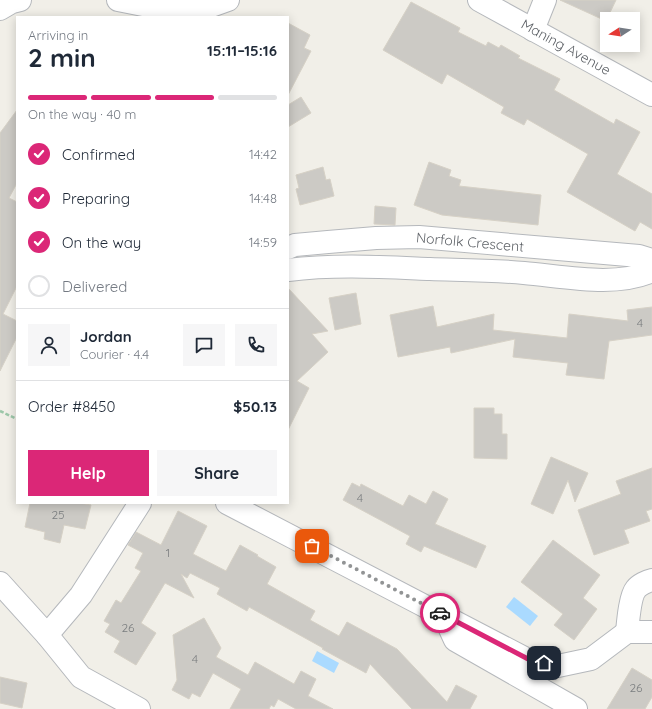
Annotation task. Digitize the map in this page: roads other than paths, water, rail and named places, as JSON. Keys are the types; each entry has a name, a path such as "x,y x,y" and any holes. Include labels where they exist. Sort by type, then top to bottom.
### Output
{"street":[{"path":"0,9 12,2 20,0"},
{"path":"118,0 158,8 203,9 228,0"},
{"name":"Maning Avenue","path":"479,0 652,95"},
{"path":"533,30 545,0"},
{"name":"Norfolk Crescent","path":"289,248 295,245 376,238 419,237 639,256 652,260"},
{"name":"Norfolk Crescent","path":"289,270 315,266 399,268 524,273 576,279 614,279 640,276 652,271"},
{"path":"47,635 81,595 139,504"},
{"path":"229,504 530,660 558,666 591,659 627,632 652,632"},
{"path":"627,632 628,611 635,589 652,580"},
{"path":"0,583 47,635 81,677 138,709"},
{"path":"444,616 455,640 576,709"}],"water":[{"path":"514,597 538,616 530,626 506,607"},
{"path":"317,651 339,663 334,673 312,661"}]}
